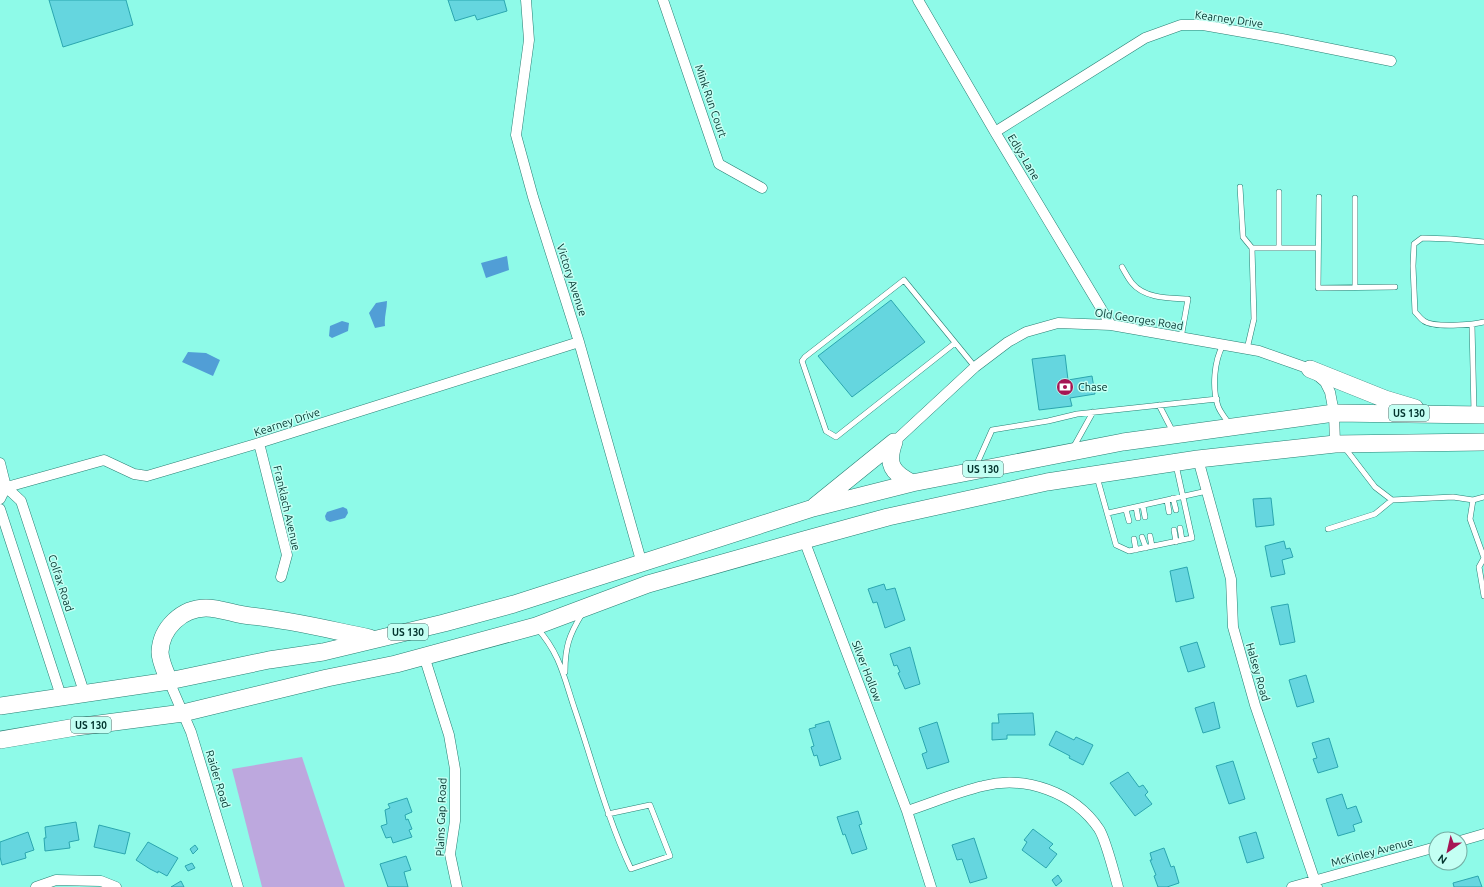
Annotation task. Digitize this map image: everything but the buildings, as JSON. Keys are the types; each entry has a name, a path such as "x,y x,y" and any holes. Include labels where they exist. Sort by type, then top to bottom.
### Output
{"highway":[{"path":"1310,369 1385,399 1434,413"},
{"name":"US 130","path":"0,706 84,692 169,681 376,640 514,604 813,508 912,483 1070,452 1175,435 1334,414 1434,413 1479,415"},
{"path":"894,442 890,456 892,468 900,477 912,483"},
{"path":"813,508 894,442"},
{"name":"US 130","path":"0,740 76,727 183,713 424,656 536,626 648,584 804,540 895,515 1047,482 1198,459 1339,444 1484,442"},
{"path":"642,564 648,584"},
{"path":"169,681 160,653 164,636 174,621 187,612 197,609 207,608 249,616 293,621 376,640"}],"street":[{"name":"Victory Avenue","path":"526,0 529,40 516,135 533,197 579,342 642,564"},
{"name":"Mink Run Court","path":"663,0 719,164 762,188"},
{"name":"Edlys Lane","path":"918,0 1111,325"},
{"name":"Kearney Drive","path":"995,132 1145,38 1181,25 1203,25 1391,61"},
{"name":"Old Georges Road","path":"894,442 975,367 1008,342 1026,332 1042,326 1058,323 1111,325 1259,351 1310,369 1328,387 1339,444"},
{"name":"Kearney Drive","path":"3,488 104,460 134,474 147,476 260,443 579,342"},
{"name":"Franklach Avenue","path":"260,443 288,555 281,577"},
{"name":"Halsey Road","path":"1198,459 1231,579 1233,627 1255,705 1316,883"},
{"path":"0,463 3,488 0,499"},
{"name":"Colfax Road","path":"3,488 22,501 84,692"},
{"path":"0,509 61,696"},
{"name":"Silver Hollow","path":"804,540 907,811 931,887"},
{"name":"Plains Gap Road","path":"424,656 449,735 455,769 455,821 450,854 457,887"},
{"name":"Raider Road","path":"169,681 199,755 238,887"},
{"path":"907,811 984,786 1018,782 1054,791 1076,804 1099,830 1118,887"},
{"path":"1468,839 1484,834"},
{"name":"McKinley Avenue","path":"1292,887 1316,883 1428,849"},
{"path":"36,887 56,880 101,882 116,887"}],"lane":[{"path":"1240,187 1243,237 1252,248 1254,319 1247,349"},
{"path":"1279,192 1279,248"},
{"path":"1319,197 1318,288 1395,287"},
{"path":"1355,198 1355,287"},
{"path":"1484,242 1422,238 1414,244 1413,266 1415,312 1425,322 1444,325 1472,325 1484,322"},
{"path":"1252,248 1318,248"},
{"path":"1122,267 1132,283 1141,291 1162,298 1188,299 1181,338"},
{"path":"955,342 836,437 826,431 802,361 805,357 904,280 955,342 975,367"},
{"path":"1472,325 1479,415"},
{"path":"1223,345 1216,356 1214,376 1218,406 1232,427"},
{"path":"973,471 992,430 1093,412 1217,399"},
{"path":"1159,405 1175,435"},
{"path":"1070,452 1093,412"},
{"path":"1339,444 1375,487 1392,500"},
{"path":"1096,474 1116,544 1129,551 1136,550 1192,538 1175,462"},
{"path":"1108,512 1126,510 1207,491"},
{"path":"1328,530 1375,514 1392,500 1453,497 1474,500 1484,497"},
{"path":"1173,498 1176,510"},
{"path":"1167,500 1169,512"},
{"path":"1474,500 1470,520 1484,558 1479,567 1484,596"},
{"path":"1143,506 1145,517"},
{"path":"1136,507 1138,518"},
{"path":"1126,510 1129,521"},
{"path":"1176,542 1177,529 1182,540"},
{"path":"1150,536 1152,546"},
{"path":"1142,537 1146,548"},
{"path":"1134,539 1136,550"},
{"path":"564,673 565,650 571,631 585,608"},
{"path":"536,626 549,641 564,673 608,814 631,869 670,856 650,805 608,814"}],"shaded area":[{"path":"302,757 345,887 262,887 232,769"}],"water":[{"path":"507,256 509,270 486,278 481,263"},
{"path":"387,301 385,326 375,328 369,313 376,303"},
{"path":"342,321 349,323 348,331 332,338 329,336 330,326"},
{"path":"188,352 206,353 220,360 213,376 182,362"},
{"path":"343,507 347,509 348,513 345,518 330,522 326,520 325,516 327,512"}],"place":[{"name":"Chase","path":"1065,387"}]}
